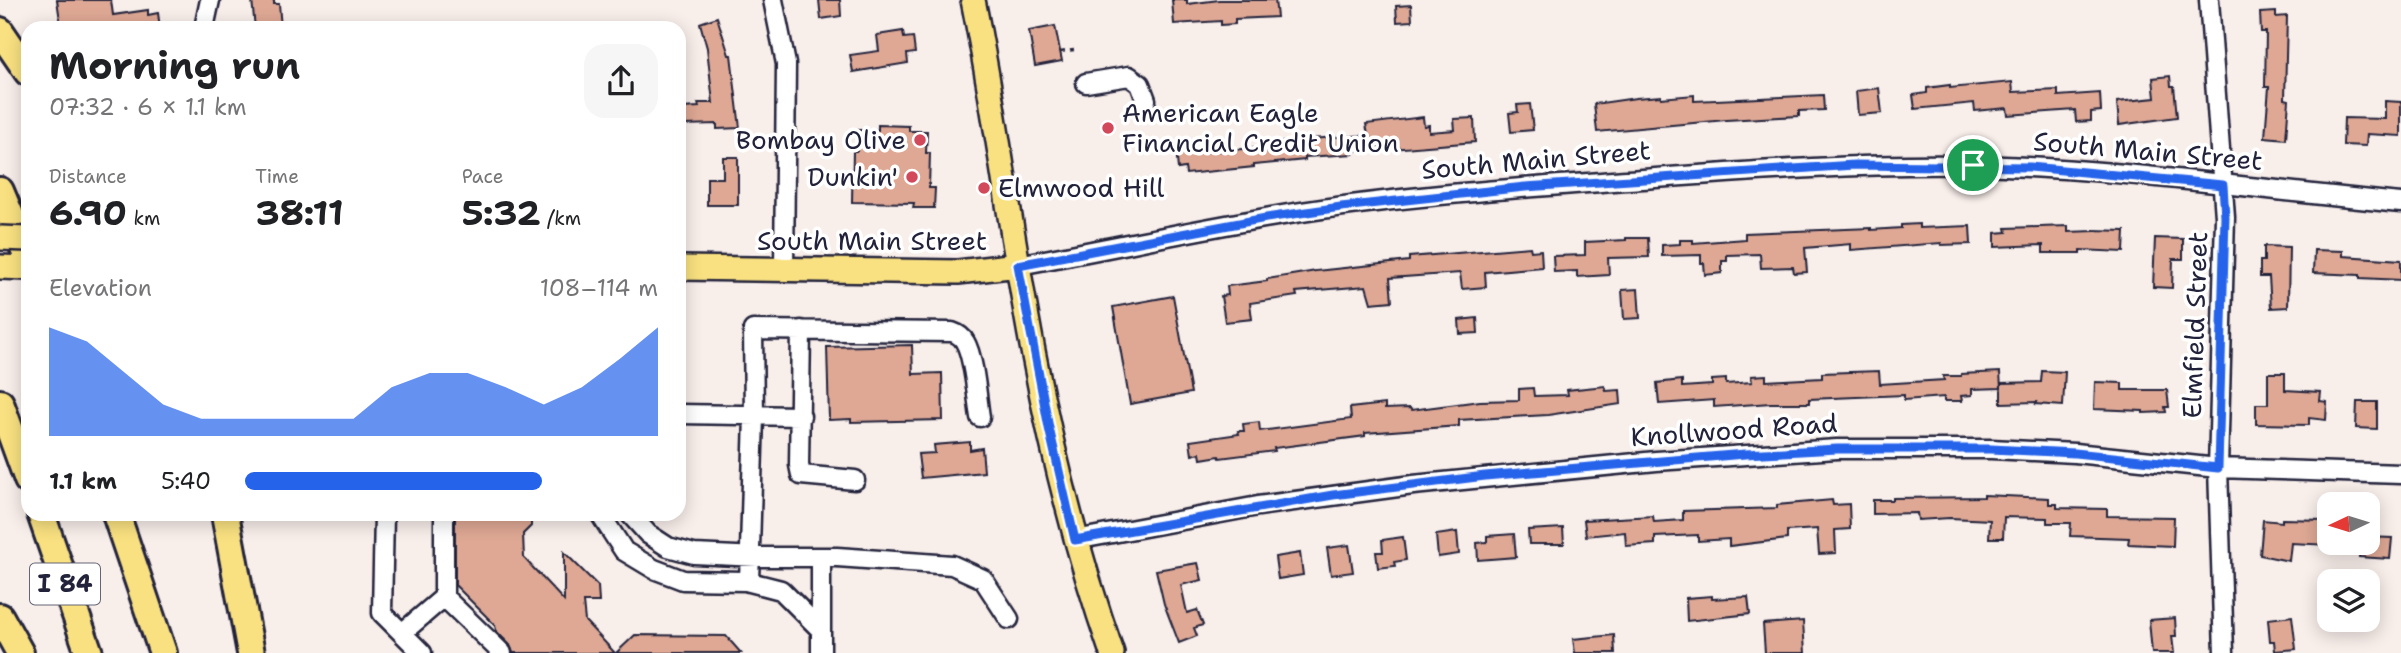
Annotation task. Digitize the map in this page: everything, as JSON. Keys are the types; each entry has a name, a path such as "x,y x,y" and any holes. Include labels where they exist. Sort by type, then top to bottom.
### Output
{"highway":[{"path":"0,31 21,62"},
{"path":"0,191 21,241"},
{"path":"0,402 21,460"},
{"name":"I 84","path":"42,521 89,653"},
{"name":"I 84","path":"118,521 163,653"},
{"path":"226,521 251,653"},
{"path":"0,617 20,653"}],"main road":[{"path":"973,0 1041,391 1075,540 1112,653"},
{"path":"0,238 21,239"},
{"name":"South Main Street","path":"686,268 958,272 1018,265"},
{"path":"0,267 21,268"}],"street":[{"path":"206,21 211,0"},
{"path":"773,0 786,64 784,270"},
{"name":"Elmfield Street","path":"2209,0 2225,217 2218,468 2224,653"},
{"path":"1086,83 1129,76 1140,84 1146,100"},
{"name":"South Main Street","path":"1018,265 1266,218 1341,207 1525,187 1818,166 2030,167 2401,203"},
{"path":"749,582 754,416 753,330 959,334 965,340 969,352 980,417"},
{"path":"801,330 799,465 802,475 855,480"},
{"path":"686,414 801,416"},
{"name":"Knollwood Road","path":"1075,540 1333,495 1485,476 1837,449 1991,449 2075,453 2218,468 2401,474"},
{"path":"384,521 382,613 422,653"},
{"path":"444,521 444,597 502,653"},
{"path":"605,521 624,551 669,575 683,580 749,582 782,590 821,630"},
{"path":"637,521 648,534 668,547 694,554 884,559 952,565 983,579 1009,619"},
{"path":"669,575 679,550"},
{"path":"821,558 821,653"},
{"path":"402,633 444,597"}],"path":[{"path":"1060,52 1074,50"}],"building":[{"path":"57,0 111,0 113,15 148,10 148,15 158,13 159,21 60,21"},
{"path":"252,0 274,0 274,4 279,4 280,21 254,21"},
{"path":"819,0 840,0 841,16 821,19"},
{"path":"1172,0 1187,0 1187,4 1219,0 1275,0 1277,17 1235,19 1235,24 1221,25 1221,21 1174,24"},
{"path":"1411,5 1412,21 1397,22 1396,6"},
{"path":"2276,12 2276,17 2287,16 2285,99 2289,100 2286,139 2265,137 2269,87 2265,87 2266,32 2261,32 2260,13"},
{"path":"717,17 731,55 740,128 717,129 717,124 686,125 686,108 699,107 698,103 713,103 707,48 700,23"},
{"path":"1055,26 1062,61 1035,66 1029,31"},
{"path":"903,31 904,38 913,37 915,53 907,54 908,63 853,72 850,55 879,51 877,35"},
{"path":"2170,76 2171,86 2174,86 2177,117 2119,125 2117,102 2155,98 2153,78"},
{"path":"2012,82 2013,92 2058,90 2058,96 2100,93 2101,111 2091,112 2091,121 2076,122 2075,110 2008,115 2007,108 1975,111 1974,103 1915,109 1913,95 1927,93 1927,88"},
{"path":"1879,88 1882,113 1858,115 1856,91"},
{"path":"1694,95 1694,101 1823,95 1824,110 1799,111 1799,116 1597,132 1594,104 1636,98"},
{"path":"2385,101 2401,102 2401,136 2367,134 2366,146 2343,145 2344,118 2385,119"},
{"path":"1530,104 1533,130 1511,132 1509,113 1518,112 1517,105"},
{"path":"1423,117 1424,126 1429,125 1429,132 1455,130 1454,119 1474,118 1475,142 1392,149 1392,145 1352,151 1353,154 1305,157 1305,160 1186,174 1185,168 1178,169 1176,149 1193,147 1194,153 1279,146 1279,143 1294,140 1368,135 1366,124"},
{"path":"878,125 909,126 909,131 927,131 926,153 930,153 929,188 935,188 934,208 913,208 914,203 852,202 853,151 857,151 858,130 878,130"},
{"path":"723,157 738,157 738,205 707,205 707,178 723,178"},
{"path":"1919,224 1919,228 1970,226 1971,244 1941,243 1851,250 1851,244 1805,248 1807,272 1794,273 1793,267 1761,268 1760,254 1727,255 1727,261 1722,261 1722,273 1705,275 1701,255 1662,256 1662,245 1680,244 1680,240 1693,240 1693,243 1745,239 1745,233 1871,230"},
{"path":"2068,226 2068,232 2125,231 2124,252 2080,250 2080,253 2043,253 2043,245 1995,247 1995,233 2007,232 2006,228"},
{"path":"1648,238 1649,257 1608,258 1609,275 1577,277 1577,271 1554,272 1553,256 1585,255 1585,242"},
{"path":"2155,238 2183,239 2183,259 2173,259 2172,288 2153,287"},
{"path":"2264,246 2289,247 2288,307 2271,308 2269,277 2260,277"},
{"path":"1530,247 1531,251 1541,250 1542,267 1485,272 1486,287 1462,289 1460,273 1390,278 1392,301 1371,303 1366,286 1296,292 1297,296 1250,303 1252,319 1225,322 1221,296 1228,295 1227,286 1316,271 1409,261 1409,257"},
{"path":"2314,250 2343,251 2343,256 2401,260 2401,280 2313,273"},
{"path":"1638,289 1640,318 1624,319 1622,290"},
{"path":"1173,296 1191,393 1130,404 1113,307"},
{"path":"1477,318 1478,333 1460,334 1459,320"},
{"path":"912,345 913,374 942,373 943,420 829,420 827,347"},
{"path":"1879,371 1880,384 1944,380 1943,376 2000,372 2001,388 1972,389 1972,395 1961,396 1962,401 1944,401 1944,397 1904,400 1904,395 1714,407 1714,400 1659,404 1657,383 1682,380 1682,387 1712,385 1712,380 1726,379 1726,384 1752,382 1751,376 1766,375 1766,381 1822,378 1822,373"},
{"path":"2042,371 2065,372 2063,406 2036,404 2037,402 2001,403 2001,383 2041,382"},
{"path":"2268,373 2285,373 2285,390 2321,392 2320,401 2327,402 2326,420 2309,418 2309,425 2256,424 2256,404 2268,404"},
{"path":"2095,382 2122,383 2122,390 2167,390 2169,407 2165,407 2166,412 2143,413 2094,409"},
{"path":"1605,386 1606,391 1620,390 1621,404 1548,415 1459,420 1459,426 1365,433 1365,436 1220,458 1201,459 1200,453 1192,455 1190,441 1239,434 1238,431 1244,431 1243,424 1259,422 1260,431 1351,419 1350,408 1385,404 1385,409 1411,410 1480,401 1519,400 1519,389 1533,388 1534,396 1568,395 1567,390"},
{"path":"2357,402 2377,402 2377,429 2356,428"},
{"path":"970,442 970,450 982,448 984,472 921,478 918,454 935,453 934,445"},
{"path":"1984,495 2049,498 2049,504 2057,504 2057,508 2107,509 2107,516 2174,517 2173,546 2128,544 2129,538 2070,536 2071,523 2047,523 2047,518 2004,517 2003,538 1989,538 1990,520 1918,520 1917,513 1873,514 1873,500"},
{"path":"1832,500 1833,505 1849,504 1850,529 1835,530 1836,553 1819,554 1817,529 1787,531 1787,539 1729,546 1729,539 1698,541 1698,535 1655,537 1655,544 1626,546 1625,532 1586,536 1584,520 1653,516 1654,522 1683,520 1683,511 1777,508 1777,505"},
{"path":"2282,519 2317,520 2317,544 2291,543 2289,561 2260,555 2263,520 2282,522"},
{"path":"455,521 531,521 531,526 523,534 524,558 564,601 564,552 598,586 599,602 583,602 585,621 615,653 513,653 510,645 496,631 495,625 455,585"},
{"path":"1563,528 1564,544 1529,544 1528,530"},
{"path":"1457,532 1459,554 1438,557 1436,535"},
{"path":"1514,534 1516,557 1478,560 1477,543 1487,542 1487,536"},
{"path":"1403,537 1406,560 1394,562 1395,566 1378,568 1376,552 1383,552 1382,540"},
{"path":"2380,538 2392,538 2390,559 2359,557 2380,555"},
{"path":"1349,545 1353,572 1331,575 1327,548"},
{"path":"1300,553 1303,575 1278,579 1275,557"},
{"path":"1198,563 1202,580 1181,585 1187,613 1197,610 1203,625 1194,628 1197,636 1179,643 1164,604 1156,570"},
{"path":"1712,596 1712,599 1748,597 1750,614 1687,621 1686,598"},
{"path":"2292,616 2296,649 2275,651 2274,641 2270,641 2268,619"},
{"path":"2175,618 2176,636 2172,636 2174,653 2152,653 2149,620"},
{"path":"1803,621 1805,653 1765,653 1763,624"},
{"path":"635,635 726,636 741,653 616,653"},
{"path":"1614,635 1615,653 1575,653 1573,639"}],"place":[{"name":"American Eagle Financial Credit Union","path":"1108,128"},
{"name":"Bombay Olive","path":"920,140"},
{"name":"Dunkin'","path":"912,177"},
{"name":"Elmwood Hill","path":"984,188"}],"route":[{"path":"1973,165 2030,167 2223,185 2225,217 2218,468 2075,453 1991,449 1837,449 1745,454 1485,476 1333,495 1183,519 1075,540 1033,354 1018,265 1266,218 1525,187 1818,166 1973,165"}]}
